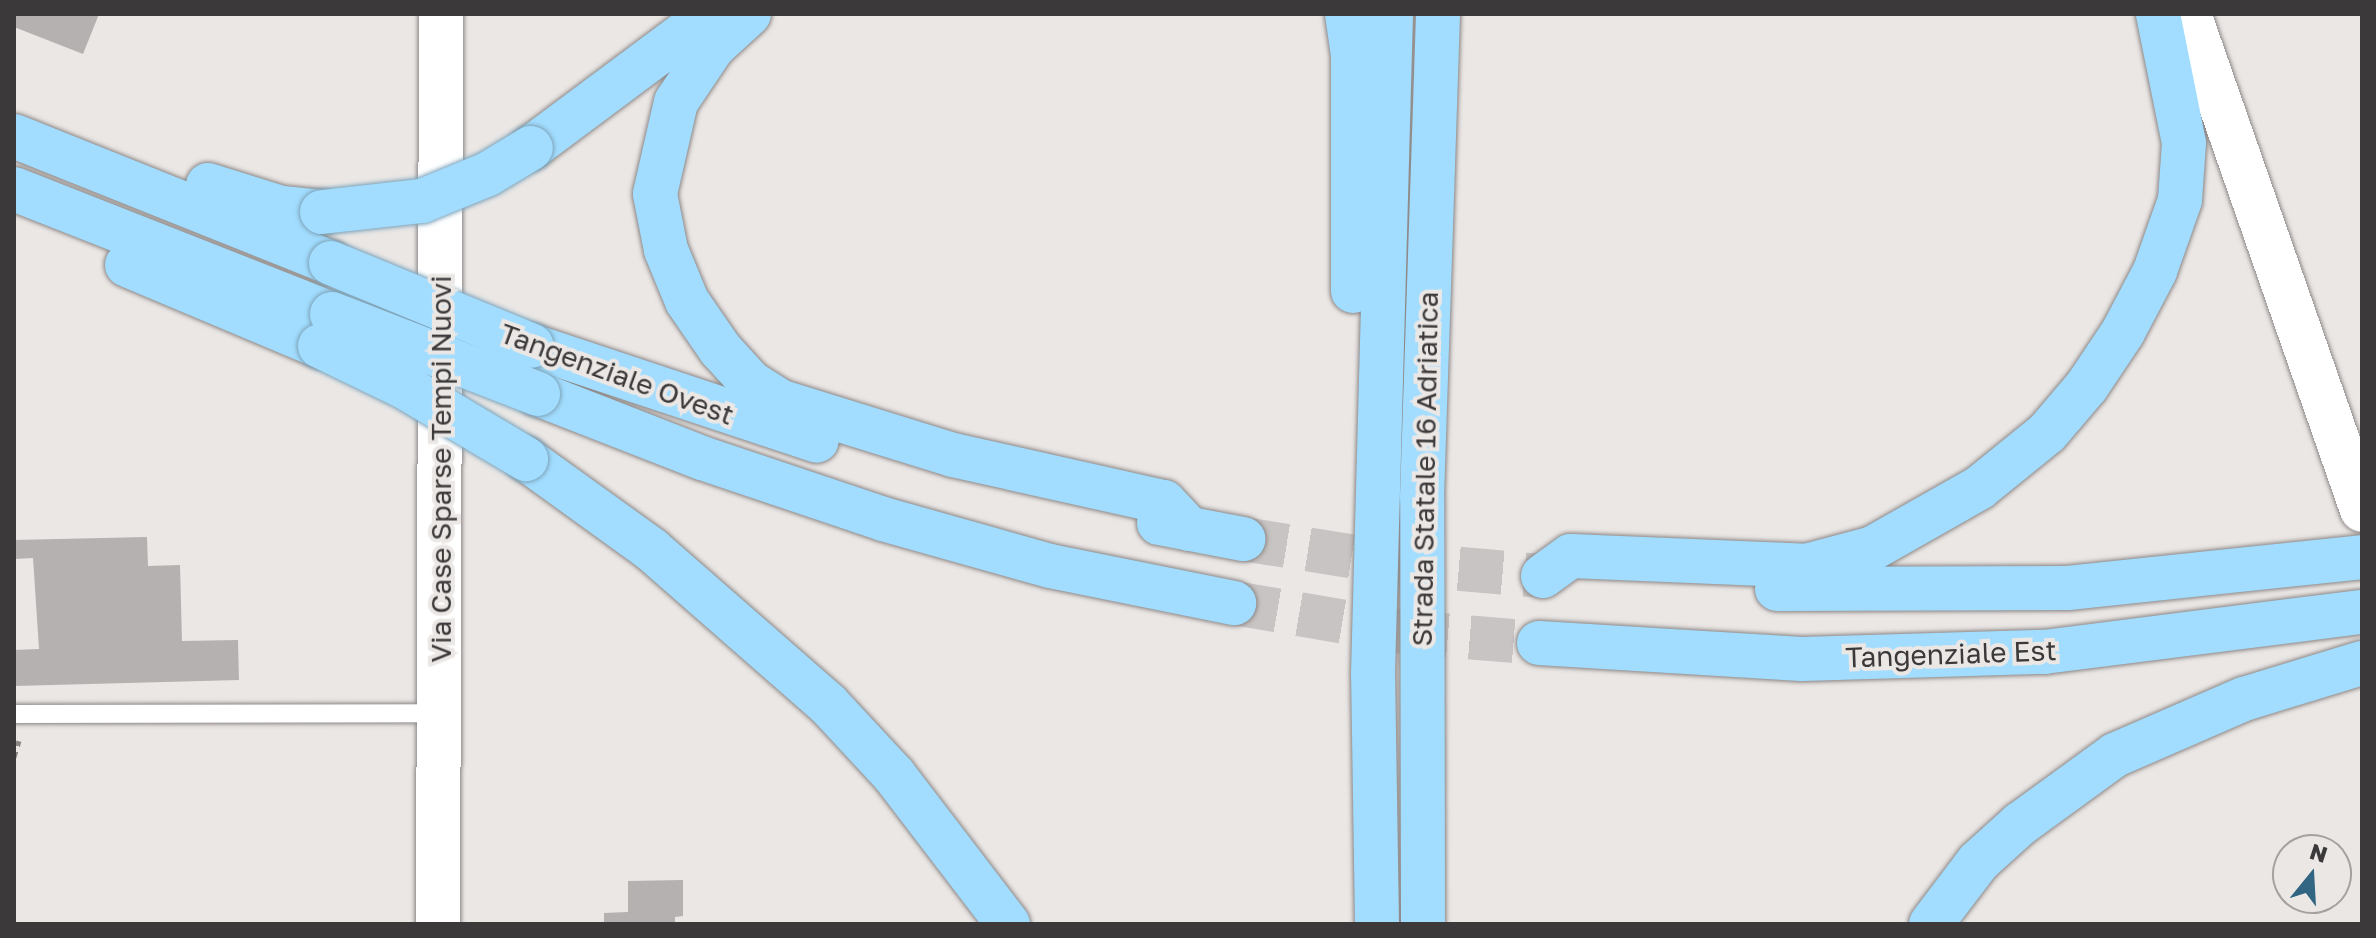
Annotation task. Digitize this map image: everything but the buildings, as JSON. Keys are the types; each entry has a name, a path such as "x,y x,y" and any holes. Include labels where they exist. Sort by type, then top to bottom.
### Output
{"highway":[{"path":"14,108 234,195 322,212 422,201 488,174 531,148 711,14"},
{"path":"749,14 713,47 676,102 655,194 666,250 687,301 720,349 751,383 782,402 953,455 1164,502 1189,529"},
{"path":"1347,14 1353,55 1352,576 1373,674"},
{"name":"Strada Statale 16 Adriatica","path":"1377,924 1373,674 1391,14"},
{"name":"Strada Statale 16 Adriatica","path":"1423,924 1423,467 1438,14"},
{"path":"1423,467 1443,403 1461,14"},
{"path":"2158,14 2184,143 2180,200 2155,271 2123,332 2087,386 2047,433 1979,488 1873,548 1806,566 1571,556 1543,576 1798,590 2068,588 2362,557"},
{"name":"Tangenziale Ovest","path":"14,136 532,346 710,409 947,481 1243,539"},
{"name":"Tangenziale Ovest","path":"14,189 326,330 538,394 702,458 883,519 1050,566 1234,603"},
{"path":"14,218 326,330 405,387 526,459 652,550 828,704 894,775 1008,924"},
{"name":"Tangenziale Est","path":"1539,643 1802,659 2044,652 2362,612"},
{"path":"1931,924 1978,862 2020,824 2115,755 2206,713 2362,663"}],"street":[{"name":"Via Case Sparse Tempi Nuovi","path":"438,924 441,14"},
{"path":"2189,14 2362,510"}],"lane":[{"path":"14,714 440,713"}],"tunnel":[{"path":"1243,539 1393,563 1543,576"},
{"path":"1234,603 1404,632 1539,643"}]}
